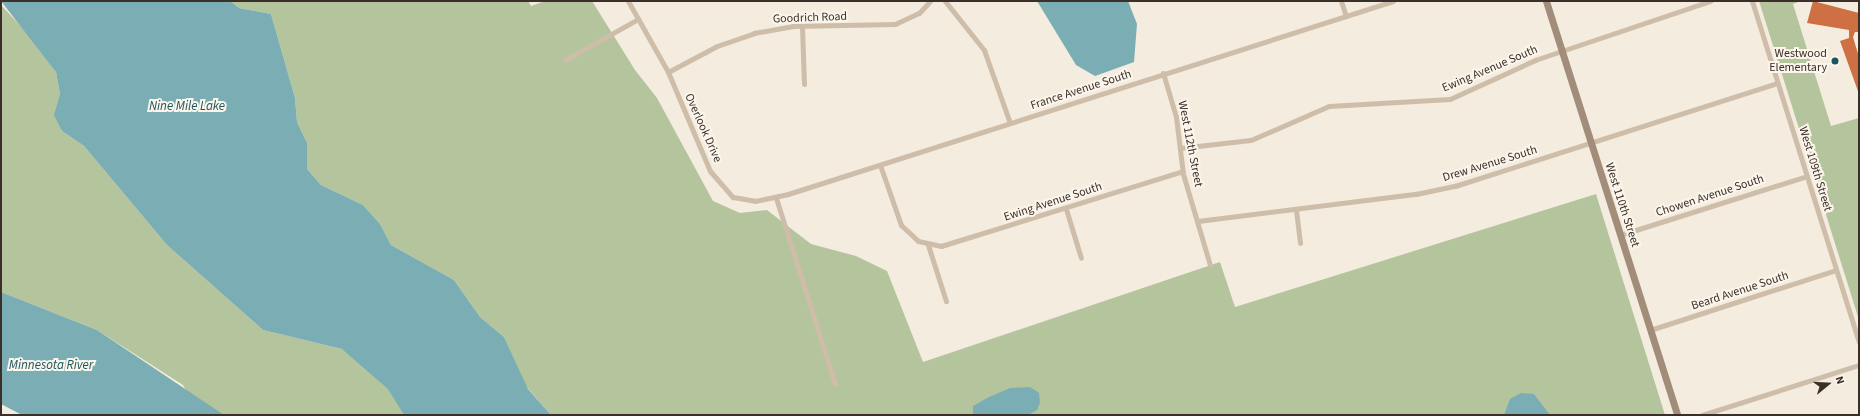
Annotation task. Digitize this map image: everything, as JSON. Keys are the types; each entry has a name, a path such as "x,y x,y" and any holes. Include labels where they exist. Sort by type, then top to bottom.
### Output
{"street":[{"name":"Overlook Drive","path":"628,1 668,72 703,156 723,187 733,197 744,201 776,198"},
{"name":"Goodrich Road","path":"668,72 735,39 774,28 896,24 919,13 930,1"},
{"path":"945,1 984,50 1010,123"},
{"path":"1341,1 1346,16"},
{"name":"France Avenue South","path":"776,198 1163,73 1393,1"},
{"name":"West 110th Street","path":"1546,1 1676,415"},
{"name":"Ewing Avenue South","path":"1180,148 1251,140 1329,106 1450,99 1562,50 1710,1"},
{"name":"West 109th Street","path":"1752,1 1859,342"},
{"path":"565,60 638,20"},
{"path":"802,27 804,84"},
{"name":"West 112th Street","path":"1163,73 1180,148 1183,171 1210,265"},
{"name":"Drew Avenue South","path":"1198,221 1296,210 1455,186 1777,83"},
{"path":"880,165 901,225 928,245 946,301"},
{"name":"Ewing Avenue South","path":"928,245 952,244 1183,171"},
{"name":"Chowen Avenue South","path":"1620,235 1807,176"},
{"path":"776,198 835,384"},
{"path":"1066,209 1081,258"},
{"path":"1296,210 1300,243"},
{"name":"Beard Avenue South","path":"1650,330 1836,270"},
{"path":"1702,415 1859,365"}],"green space":[{"path":"230,1 528,1 531,6 545,1 592,1 635,70 657,98 713,201 740,213 767,210 811,244 856,256 887,271 923,362 1220,262 1235,307 1596,194 1665,415 551,415 525,385 504,337 480,317 454,280 391,245 380,224 363,205 321,185 307,169 307,143 297,122 295,98 271,14 239,8"},
{"path":"1759,1 1801,1 1793,4 1831,126 1859,118 1859,320"},
{"path":"1,5 31,37 56,72 60,94 55,113 62,131 84,146 167,245 263,330 342,349 523,415 199,415 183,385 97,330 1,292"}],"water":[{"name":"Nine Mile Lake","path":"1,1 230,1 239,8 271,14 295,98 297,122 307,143 307,169 321,185 363,205 380,224 391,245 454,280 480,317 504,337 528,389 551,415 404,415 388,389 342,349 263,330 167,245 84,146 62,131 54,115 60,94 56,72"},
{"path":"1037,1 1128,1 1137,24 1134,62 1095,76 1076,65"},
{"name":"Minnesota River","path":"1,292 97,330 224,415 22,415 1,404"},
{"path":"1030,387 1039,393 1040,403 1037,410 1028,415 973,414 973,406 989,397 1010,388"},
{"path":"1521,393 1534,394 1550,415 1504,415 1510,399"}],"building":[{"name":"Westwood Elementary","path":"1813,1 1859,13 1859,32 1855,32 1853,37 1859,57 1859,94 1840,41 1849,38 1849,30 1807,23"}],"place":[{"name":"Westwood Elementary","path":"1835,61"}]}
